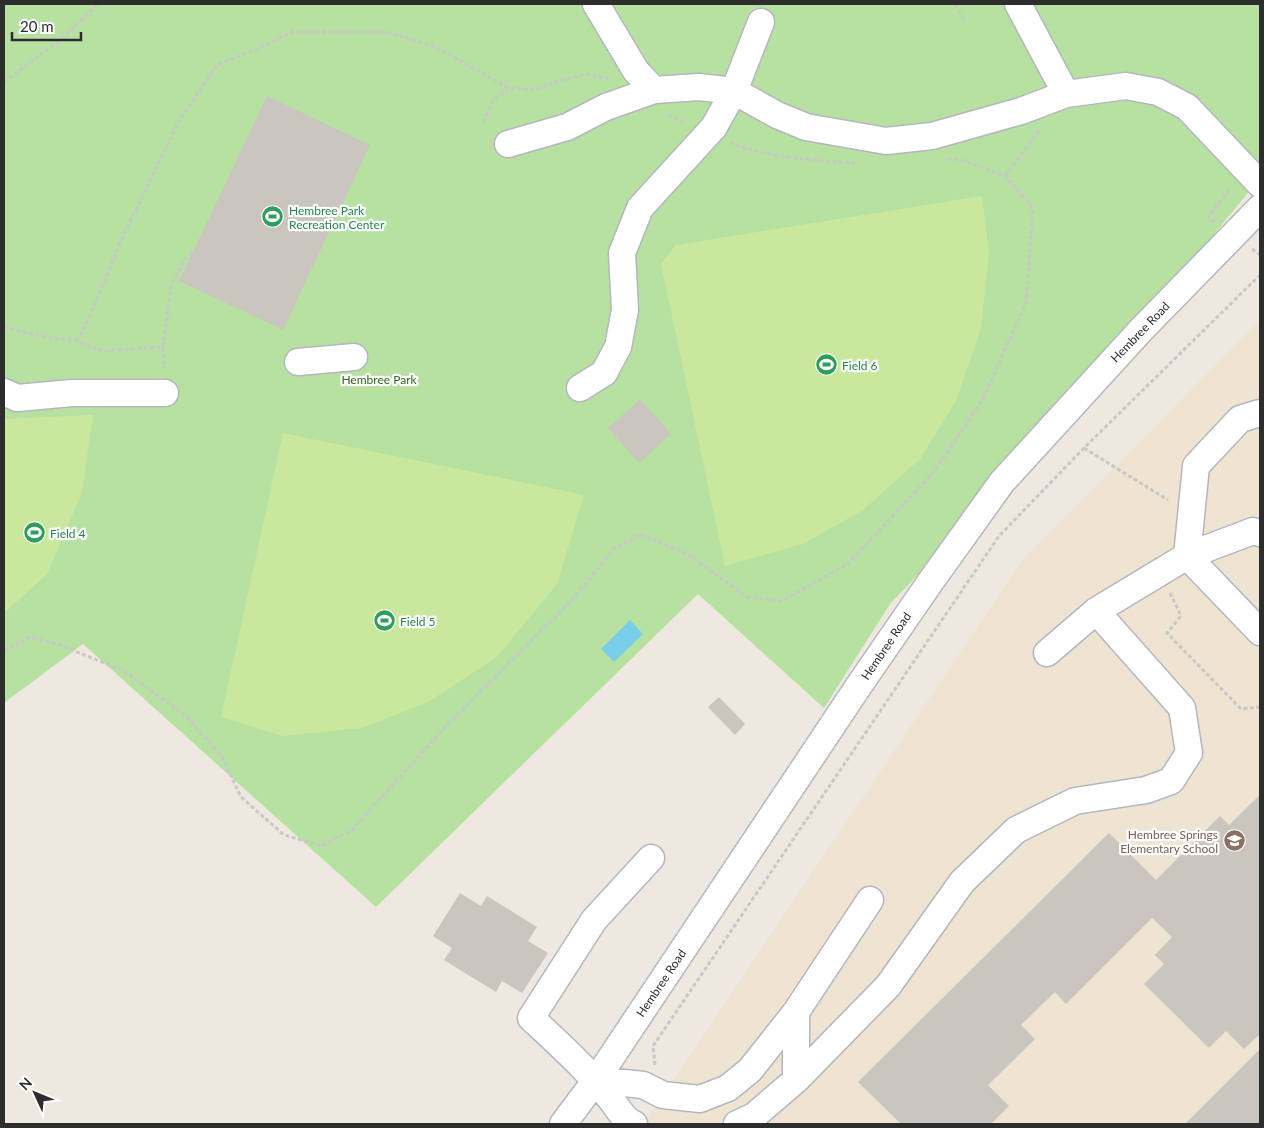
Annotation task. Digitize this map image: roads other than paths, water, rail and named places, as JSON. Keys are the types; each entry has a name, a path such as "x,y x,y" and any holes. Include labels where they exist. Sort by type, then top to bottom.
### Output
{"street":[{"path":"596,4 636,71 643,94"},
{"path":"1018,4 1066,94"},
{"path":"580,388 604,373 618,347 625,310 622,253 640,208 714,127 734,91 760,22"},
{"path":"508,144 567,127 606,107 643,94 699,87 734,91 777,115 806,127 886,141 932,136 1021,111 1066,94 1126,86 1158,92 1187,108 1260,184"},
{"name":"Hembree Road","path":"563,1124 596,1080 860,684 1002,482 1141,330 1260,208"},
{"path":"298,362 354,357"},
{"path":"4,392 17,398 72,393 165,393"},
{"path":"1260,413 1240,419 1196,466 1187,556 1260,632"},
{"path":"1047,653 1096,611 1187,556 1253,531 1260,534"},
{"path":"737,1124 754,1116 796,1080 888,986 962,882 1016,830 1075,800 1146,790 1171,781 1189,753 1182,708 1096,611"},
{"path":"634,1124 630,1123 623,1116 596,1080 531,1018 594,920 651,858"},
{"path":"596,1080 643,1085 664,1095 700,1099 728,1088 750,1070 796,1012 870,900"},
{"path":"796,1012 796,1080"}],"water":[{"path":"630,620 643,634 614,662 601,649"}],"place":[{"name":"Hembree Park Recreation Center","path":"273,217"},
{"name":"Field 6","path":"826,365"},
{"name":"Field 4","path":"34,533"},
{"name":"Field 5","path":"384,621"},
{"name":"Hembree Springs Elementary School","path":"1234,841"}],"park label":[{"name":"Hembree Park","path":"379,379"}]}
